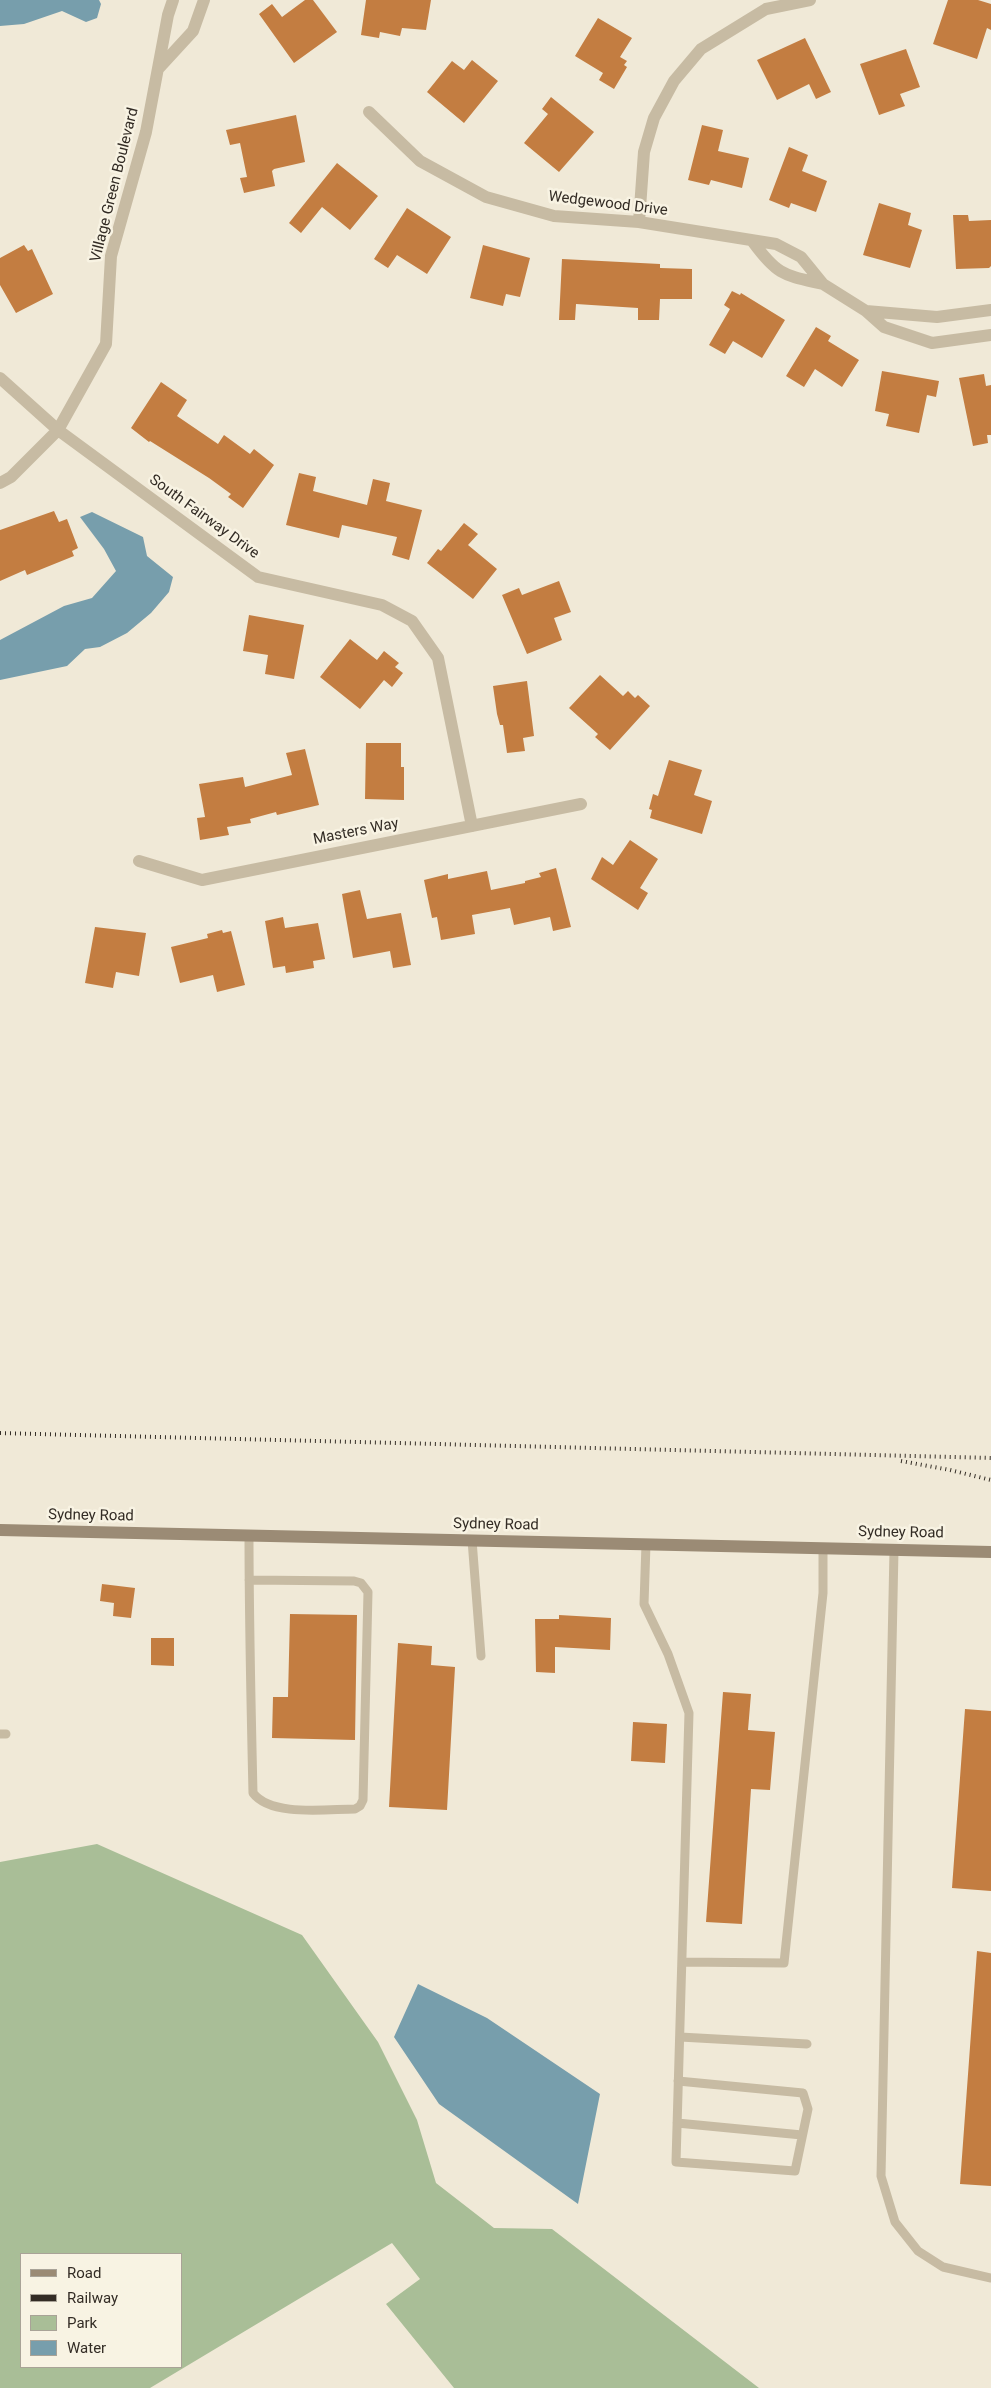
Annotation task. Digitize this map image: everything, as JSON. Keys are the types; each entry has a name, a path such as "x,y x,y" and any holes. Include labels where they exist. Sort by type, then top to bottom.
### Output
{"street":[{"name":"Village Green Boulevard","path":"0,483 11,477 58,430 106,344 111,256 146,132 168,15 173,0"},
{"path":"159,68 193,32 204,0"},
{"path":"639,222 644,152 654,118 674,81 701,49 766,9 810,0"},
{"name":"Wedgewood Drive","path":"369,112 420,161 486,198 554,216 639,222 753,242 776,244 801,257 823,284 866,311 884,327 932,343 991,335"},
{"name":"Wedgewood Drive","path":"753,242 767,261 784,275 823,284"},
{"name":"Wedgewood Drive","path":"866,311 937,317 991,310"},
{"name":"South Fairway Drive","path":"0,378 58,430 258,577 382,605 412,621 438,658 472,826"},
{"name":"Masters Way","path":"139,861 202,880 580,804"},
{"name":"Sydney Road","path":"0,1530 991,1552"}],"lane":[{"path":"249,1535 249,1580 253,1792 261,1801 274,1806 295,1809 355,1809 360,1806 363,1800 368,1592 361,1583 354,1581 249,1580"},
{"path":"472,1540 481,1656"},
{"path":"646,1544 644,1604 668,1654 689,1713 680,2037 678,2080 676,2162 795,2171 808,2109 803,2093 678,2080"},
{"path":"682,1962 784,1963 823,1593 823,1548"},
{"path":"894,1550 881,2176 895,2222 918,2251 943,2267 991,2278"},
{"path":"680,2037 807,2044"},
{"path":"677,2123 802,2135"}],"green space":[{"path":"97,1844 302,1935 378,2042 417,2120 436,2183 494,2228 552,2229 759,2388 454,2388 386,2304 420,2279 392,2243 150,2388 0,2388 0,1862"}],"water":[{"path":"0,0 99,0 101,4 97,18 86,22 62,11 24,24 0,26"},
{"path":"92,512 143,537 147,556 173,577 169,592 151,613 127,633 100,647 85,649 67,666 0,680 0,640 64,606 92,598 116,571 104,549 80,517"},
{"path":"418,1984 487,2018 600,2094 578,2204 439,2104 394,2037"}],"building":[{"path":"305,0 313,0 337,32 294,63 259,14 272,4 282,17"},
{"path":"366,0 431,0 426,30 402,28 400,36 380,32 379,38 361,35"},
{"path":"948,0 978,0 991,4 991,30 987,28 977,59 933,44"},
{"path":"598,18 632,38 620,57 627,61 624,65 627,67 614,89 599,80 603,73 575,56"},
{"path":"805,38 831,92 816,99 809,84 777,100 757,60"},
{"path":"906,49 920,87 900,94 905,106 879,115 860,64"},
{"path":"472,60 498,81 464,123 427,92 452,61 464,70"},
{"path":"551,97 594,132 559,172 524,143 548,114 542,109"},
{"path":"296,115 305,162 274,169 272,171 275,186 244,193 240,178 247,177 240,143 230,145 226,130"},
{"path":"702,125 723,130 718,151 749,158 742,188 711,180 709,185 688,180"},
{"path":"789,147 808,155 802,171 827,181 816,212 791,203 789,208 769,200"},
{"path":"337,163 378,196 350,230 322,207 301,233 289,223"},
{"path":"879,203 911,213 908,225 922,230 910,268 863,255"},
{"path":"407,208 451,237 427,274 397,255 388,268 374,259"},
{"path":"953,215 968,215 969,221 991,220 991,266 989,268 956,269"},
{"path":"24,245 28,251 32,249 53,294 16,313 0,285 0,258"},
{"path":"483,245 530,258 520,297 506,294 503,306 470,298"},
{"path":"562,259 660,264 660,268 692,269 692,299 660,299 659,320 638,320 638,308 576,304 575,320 559,320"},
{"path":"732,291 740,295 741,293 785,320 762,358 733,341 725,354 709,345 730,309 724,305"},
{"path":"816,327 831,336 828,341 859,360 842,387 815,369 804,387 786,376"},
{"path":"882,371 939,381 936,397 927,395 919,433 886,426 889,414 875,411"},
{"path":"984,374 986,386 991,385 991,435 987,435 988,443 973,446 959,378"},
{"path":"161,382 187,400 177,416 218,444 224,435 250,454 254,449 274,465 243,508 228,497 231,494 209,478 149,442 131,428"},
{"path":"299,473 316,477 313,491 367,505 373,479 390,483 386,501 422,510 409,560 392,555 397,537 342,525 339,538 286,525"},
{"path":"54,511 59,522 67,519 78,548 72,551 74,556 27,575 25,570 0,581 0,530"},
{"path":"464,523 478,534 468,545 497,569 473,599 427,563 438,549 441,551"},
{"path":"559,581 571,612 554,618 562,640 527,654 502,595 519,588 522,595"},
{"path":"249,615 304,625 294,679 265,674 268,655 243,651"},
{"path":"350,639 377,660 384,651 399,663 395,667 403,673 392,687 384,680 360,709 320,677"},
{"path":"600,675 623,696 628,691 635,698 638,695 650,706 610,750 595,737 598,734 569,708"},
{"path":"527,681 534,736 523,738 525,751 507,753 503,725 500,725 497,714 493,686"},
{"path":"366,743 401,743 401,767 404,767 404,800 365,799"},
{"path":"305,749 319,805 277,815 276,812 250,819 251,823 227,827 229,835 200,840 197,818 205,817 199,784 243,777 245,787 292,775 286,753"},
{"path":"669,760 702,770 694,795 712,801 702,834 650,818 652,810 649,809 653,794 658,796"},
{"path":"630,840 658,859 640,888 648,893 638,910 591,879 602,857 613,865"},
{"path":"556,868 571,927 553,931 550,917 514,925 510,908 472,915 475,934 441,940 437,917 432,918 424,880 448,874 448,879 487,871 491,890 525,883 525,881 541,877 539,873"},
{"path":"360,890 367,919 401,913 411,965 393,968 390,951 353,958 342,894"},
{"path":"283,917 285,928 318,923 325,959 313,961 314,968 286,973 285,966 273,968 265,921"},
{"path":"95,927 146,933 139,976 116,972 113,988 85,983"},
{"path":"222,930 223,933 231,931 245,985 217,992 213,975 180,983 171,947 208,938 207,934"},
{"path":"102,1584 135,1588 131,1618 113,1616 114,1603 100,1601"},
{"path":"290,1614 357,1615 355,1740 272,1738 273,1697 288,1697"},
{"path":"559,1615 611,1618 610,1650 555,1647 555,1673 536,1672 535,1619 559,1619"},
{"path":"151,1638 174,1638 174,1666 151,1665"},
{"path":"398,1643 432,1646 431,1665 455,1667 447,1810 389,1807"},
{"path":"723,1692 751,1694 748,1730 775,1732 770,1790 751,1789 742,1924 706,1922"},
{"path":"965,1709 991,1711 991,1891 952,1888"},
{"path":"633,1722 667,1724 665,1763 631,1761"},
{"path":"977,1951 991,1953 991,2186 960,2184"}],"railway":[{"path":"0,1433 991,1458"},
{"path":"901,1461 991,1480"}]}
